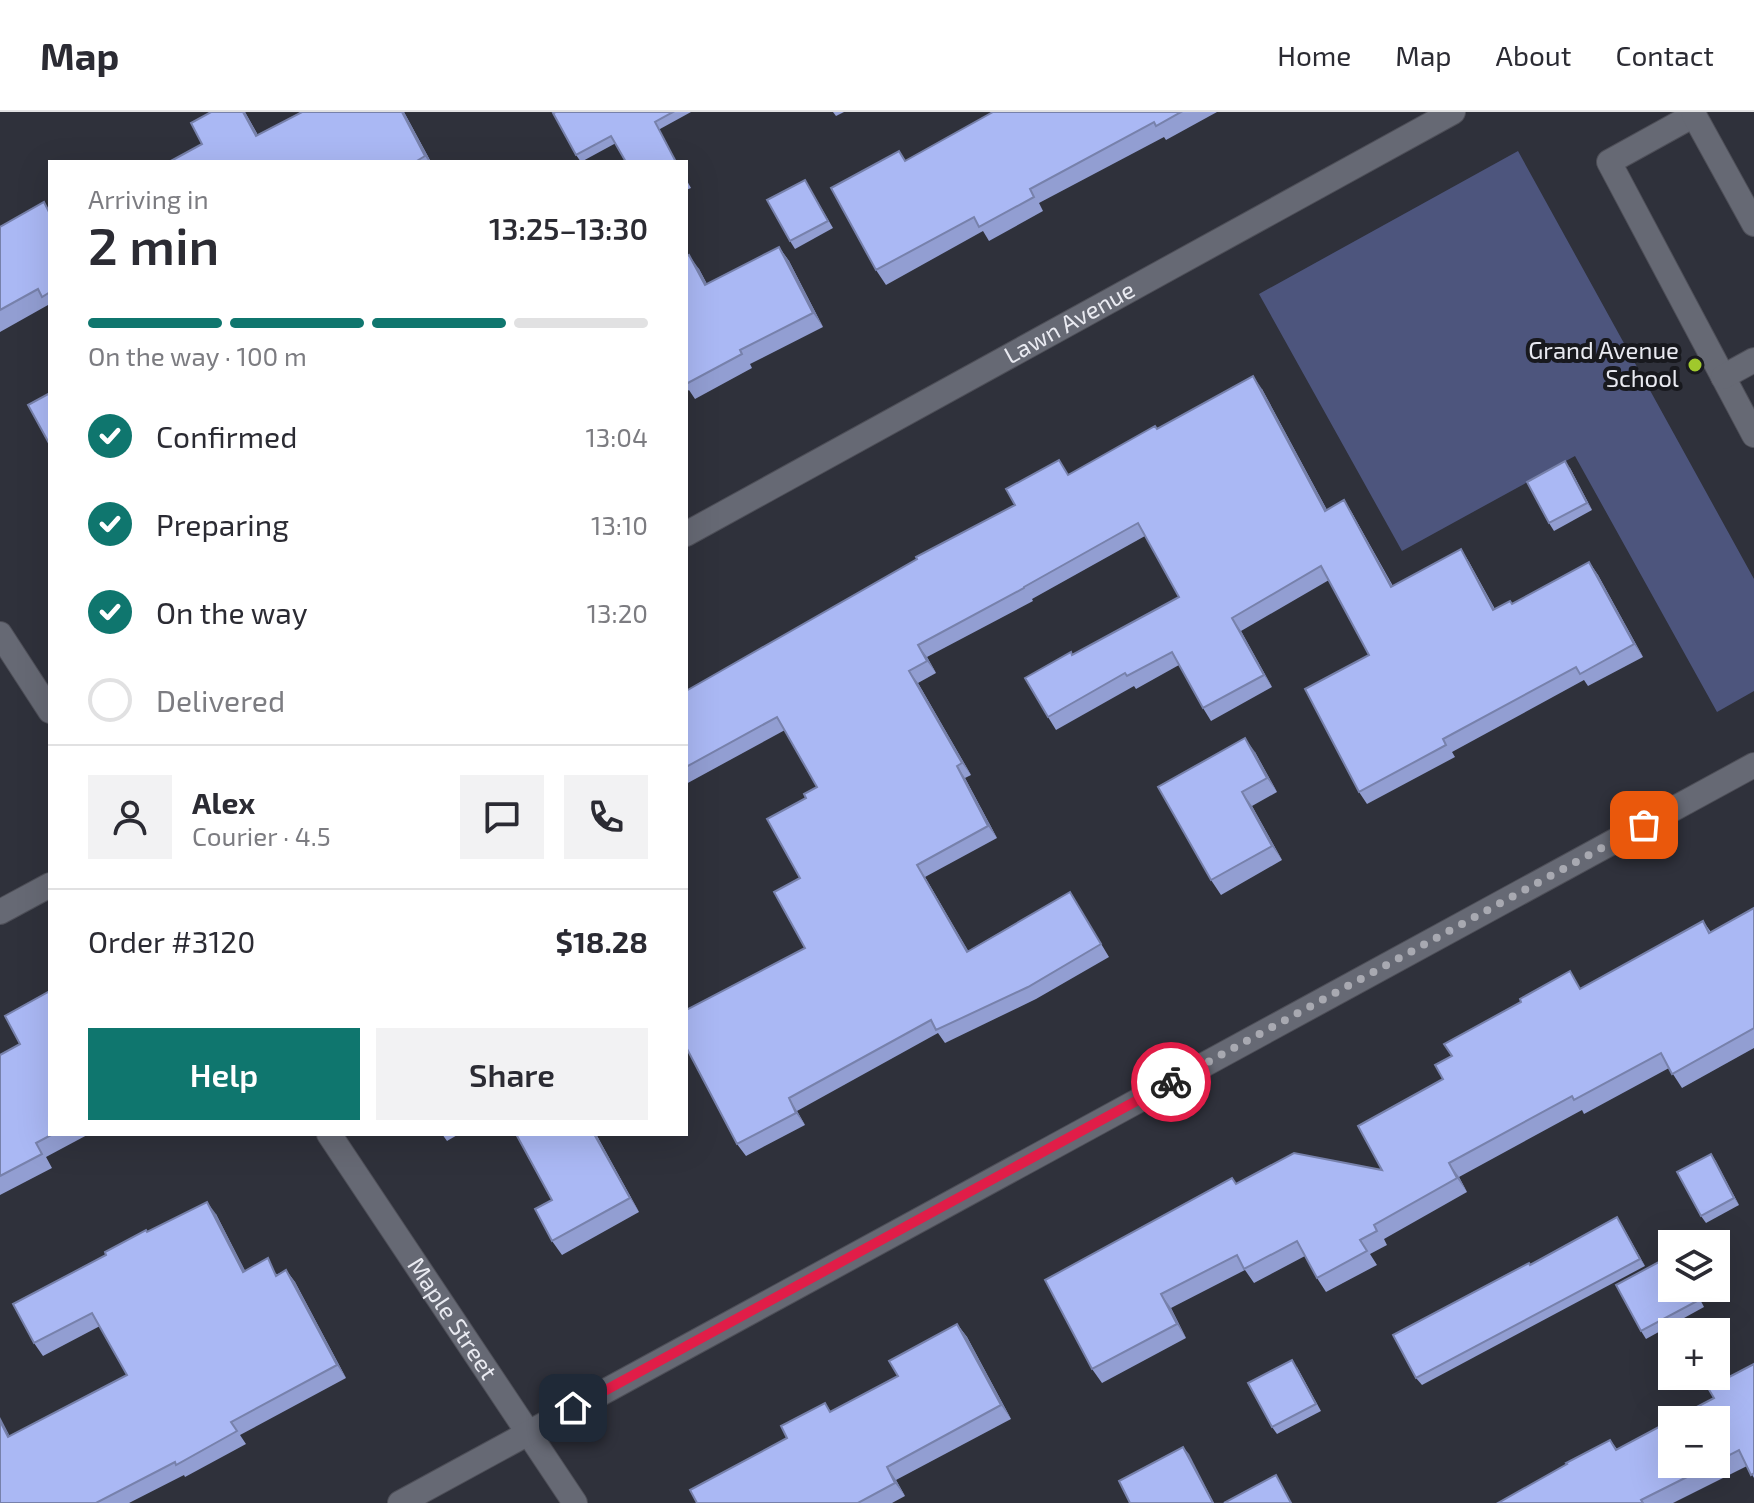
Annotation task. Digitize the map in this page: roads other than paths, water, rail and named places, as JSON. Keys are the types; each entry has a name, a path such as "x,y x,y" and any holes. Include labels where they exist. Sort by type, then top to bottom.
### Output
{"street":[{"name":"Lawn Avenue","path":"688,533 1453,112"},
{"path":"1754,224 1693,114 1609,162 1754,435"},
{"path":"1723,377 1754,360"},
{"path":"0,634 48,708"},
{"path":"400,1503 1754,765"},
{"path":"0,912 48,886"},
{"name":"Maple Street","path":"330,1136 575,1503"}],"place":[{"name":"Grand Avenue School","path":"1695,365"}]}
